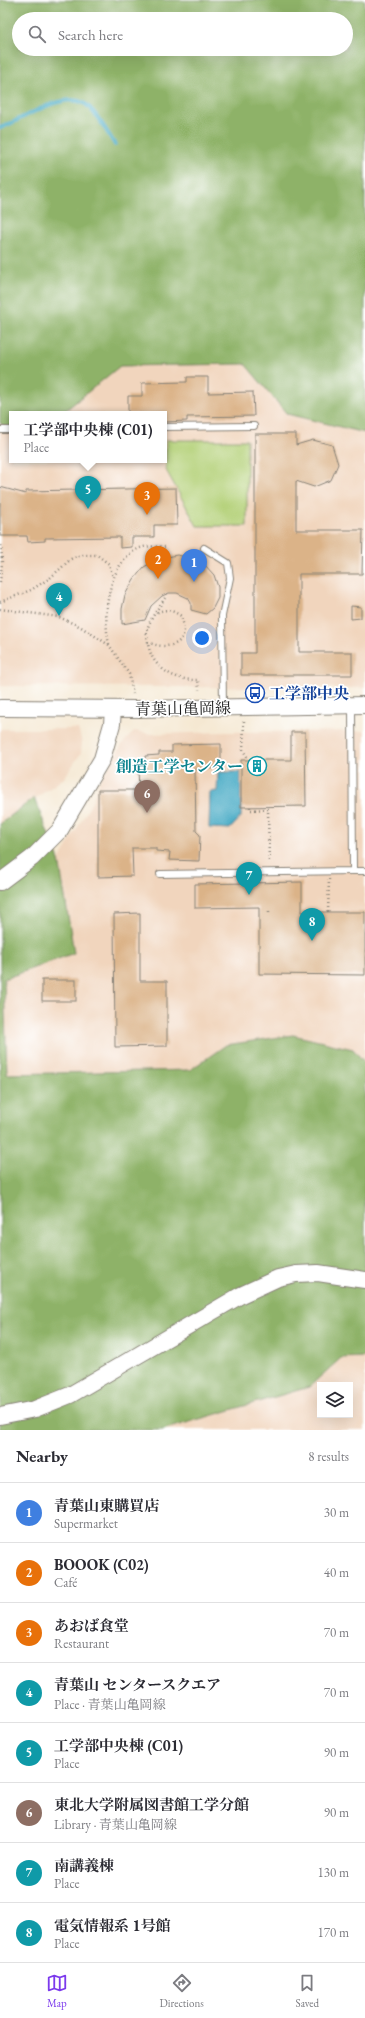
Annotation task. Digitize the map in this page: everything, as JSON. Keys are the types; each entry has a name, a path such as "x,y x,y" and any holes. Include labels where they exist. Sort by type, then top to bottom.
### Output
{"street":[{"name":"青葉山亀岡線","path":"0,708 113,709 358,705"},
{"path":"0,882 32,858 60,830 102,759 112,724 113,709"},
{"path":"0,1416 35,1409 70,1395 241,1295 278,1278 296,1274 318,1273 365,1280"}],"lane":[{"path":"167,427 254,426"},
{"path":"204,548 228,563 230,578 222,616 223,707"},
{"path":"353,871 358,705"},
{"path":"160,874 365,871"}],"path":[{"path":"0,582 2,563 1,543"},
{"path":"133,694 129,674 109,645 106,632 108,606 113,577 122,560 141,548 165,547"},
{"path":"0,602 31,590 50,578 71,559 82,555 97,555 109,564 113,577"},
{"path":"165,598 147,631 148,642 153,659 162,670 187,680 198,680 199,690"},
{"path":"0,609 59,617 81,627 109,645"},
{"path":"148,642 158,647 171,645 183,636 184,629 181,616 172,610 163,610 156,614"},
{"path":"244,707 243,750 249,760"},
{"path":"250,806 250,810 268,809 269,872"},
{"path":"328,912 329,871"},
{"path":"269,907 269,912"}],"shaded area":[{"path":"246,364 287,414 365,433 365,688 0,686 0,423 7,428 9,428 9,463 167,463 167,411 65,411 120,366"},
{"path":"0,729 78,729 82,742 81,753 64,778 0,824"},
{"path":"135,731 151,734 365,731 365,1063 353,1049 226,1045 190,1070 7,1075 4,979 74,953 59,860 92,802 100,780 123,743"},
{"path":"365,1357 365,1430 162,1430 309,1387 342,1358"}],"green space":[{"path":"0,0 365,0 365,433 287,414 245,364 120,366 65,411 9,411 9,428 7,428 0,423"},
{"path":"167,440 247,440 247,526 197,526 166,470"},
{"path":"34,798 59,860 74,953 4,979 7,1074 190,1070 226,1045 293,1035 353,1049 365,1063 365,1357 341,1358 309,1387 162,1430 0,1430 0,824"}],"water":[{"path":"218,772 241,772 241,817 230,829 209,828 210,792 217,791"}],"building":[{"path":"187,377 208,377 208,393 253,392 254,416 187,417 187,421 167,422 167,411 128,411 128,396 142,396 142,383 187,382"},
{"path":"255,434 296,434 296,445 313,440 332,445 338,464 331,480 314,487 296,481 296,530 363,530 362,574 299,574 299,652 352,652 352,675 241,675 241,653 255,653"},
{"path":"0,487 26,494 26,491 176,488 177,525 154,525 154,537 132,537 132,547 120,548 120,537 45,538 45,541 28,542 27,536 0,536"},
{"path":"177,555 191,558 204,564 214,575 218,587 218,598 213,608 206,614 191,610 191,603 188,598 177,593 169,593 162,596 151,606 145,620 122,624 122,609 125,595 134,579 144,567 158,559"},
{"path":"351,606 361,607 361,618 351,619"},
{"name":"創造工学センター","path":"291,732 305,732 306,806 241,807 241,760 291,760"},
{"path":"221,744 221,768 195,769 196,831 200,835 199,861 169,860 170,852 156,851 156,848 132,848 133,876 98,877 98,790 139,790 138,769 146,769 145,756 159,755 159,752 172,752 172,745"},
{"path":"302,882 302,912 365,912 365,975 259,974 259,907 195,908 195,884"},
{"path":"140,913 140,981 167,981 167,1046 115,1047 114,914"},
{"path":"42,980 76,980 76,1001 42,1001"}],"waterway":[{"path":"0,128 42,108 65,101 75,100 88,106 101,122 115,145"}],"place":[{"name":"工学部中央棟 (C01)","path":"88,509"},
{"name":"あおば食堂","path":"147,515"},
{"name":"BOOOK (C02)","path":"158,579"},
{"name":"青葉山東購買店","path":"194,582"},
{"name":"青葉山 センタースクエア","path":"59,616"},
{"name":"工学部中央","path":"255,693"},
{"name":"創造工学センター","path":"257,766"},
{"name":"東北大学附属図書館工学分館","path":"147,813"},
{"name":"南講義棟","path":"249,895"},
{"name":"電気情報系 1号館","path":"312,941"}]}
